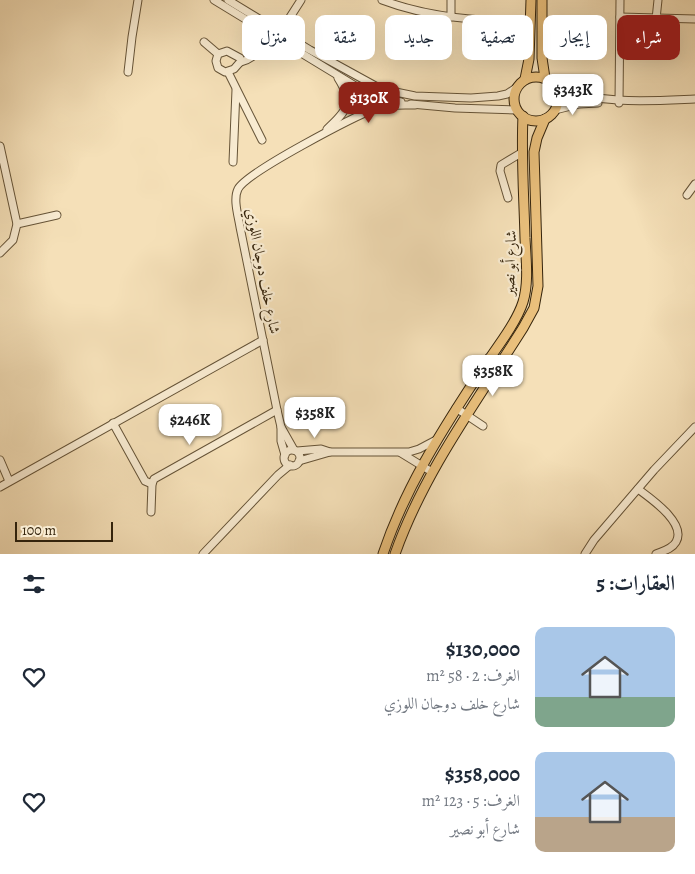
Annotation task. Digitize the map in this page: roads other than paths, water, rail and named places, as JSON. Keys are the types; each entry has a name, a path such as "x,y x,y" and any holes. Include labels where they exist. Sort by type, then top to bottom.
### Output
{"main road":[{"path":"530,0 530,15"},
{"path":"542,0 542,58 545,78"},
{"path":"525,79 529,60"},
{"path":"538,76 545,78 554,86 558,95 558,103 555,110 545,119 534,120 520,113 514,103 516,88 525,79 538,76"},
{"name":"شارع أبو نصير","path":"383,554 395,520 420,466 517,315 524,296 526,266 520,113"},
{"name":"شارع أبو نصير","path":"395,554 402,534 432,472 529,318 537,297 538,268 533,168 537,138 545,119"}],"street":[{"path":"128,72 138,0"},
{"path":"214,0 242,18"},
{"path":"228,0 253,15"},
{"path":"292,15 301,0"},
{"path":"382,0 414,10 440,15"},
{"path":"451,0 451,15"},
{"path":"620,0 620,15"},
{"path":"656,15 658,0"},
{"path":"680,19 695,19"},
{"path":"204,42 218,54"},
{"path":"305,46 372,85 397,93 480,98 507,94 516,88"},
{"path":"218,54 227,51 240,58 241,62"},
{"path":"218,54 217,66 222,71 228,72 246,60"},
{"path":"305,57 336,76 377,96 415,105 520,113"},
{"path":"619,60 619,101"},
{"path":"228,72 262,140"},
{"name":"شارع خلف دوجان اللوزي","path":"321,135 342,116 347,105 345,89 336,76"},
{"path":"554,86 582,96 619,101 695,104"},
{"path":"233,162 236,88"},
{"path":"555,110 587,102 695,99"},
{"name":"شارع خلف دوجان اللوزي","path":"295,450 281,427 276,410 240,227 236,195 243,183 250,177 321,135 378,108 415,105"},
{"path":"0,146 17,224 12,240 0,253"},
{"path":"508,198 500,171 501,165 521,153"},
{"path":"687,195 695,184"},
{"path":"17,224 57,215"},
{"path":"0,487 262,340"},
{"path":"488,358 514,376"},
{"path":"456,408 483,426"},
{"path":"152,512 152,484 154,479 276,410"},
{"path":"114,423 145,481 152,484"},
{"name":"شارع خلف دوجان اللوزي","path":"281,427 281,441 286,460"},
{"path":"585,554 594,540 638,489 695,427"},
{"path":"286,460 295,465 330,452 398,452 416,450 436,440"},
{"path":"203,554 278,475 289,450 321,449 330,452"},
{"path":"295,450 300,456 299,462"},
{"path":"398,452 432,472"},
{"path":"0,460 9,481"},
{"path":"638,489 666,512 678,532 676,543 656,554"}]}
